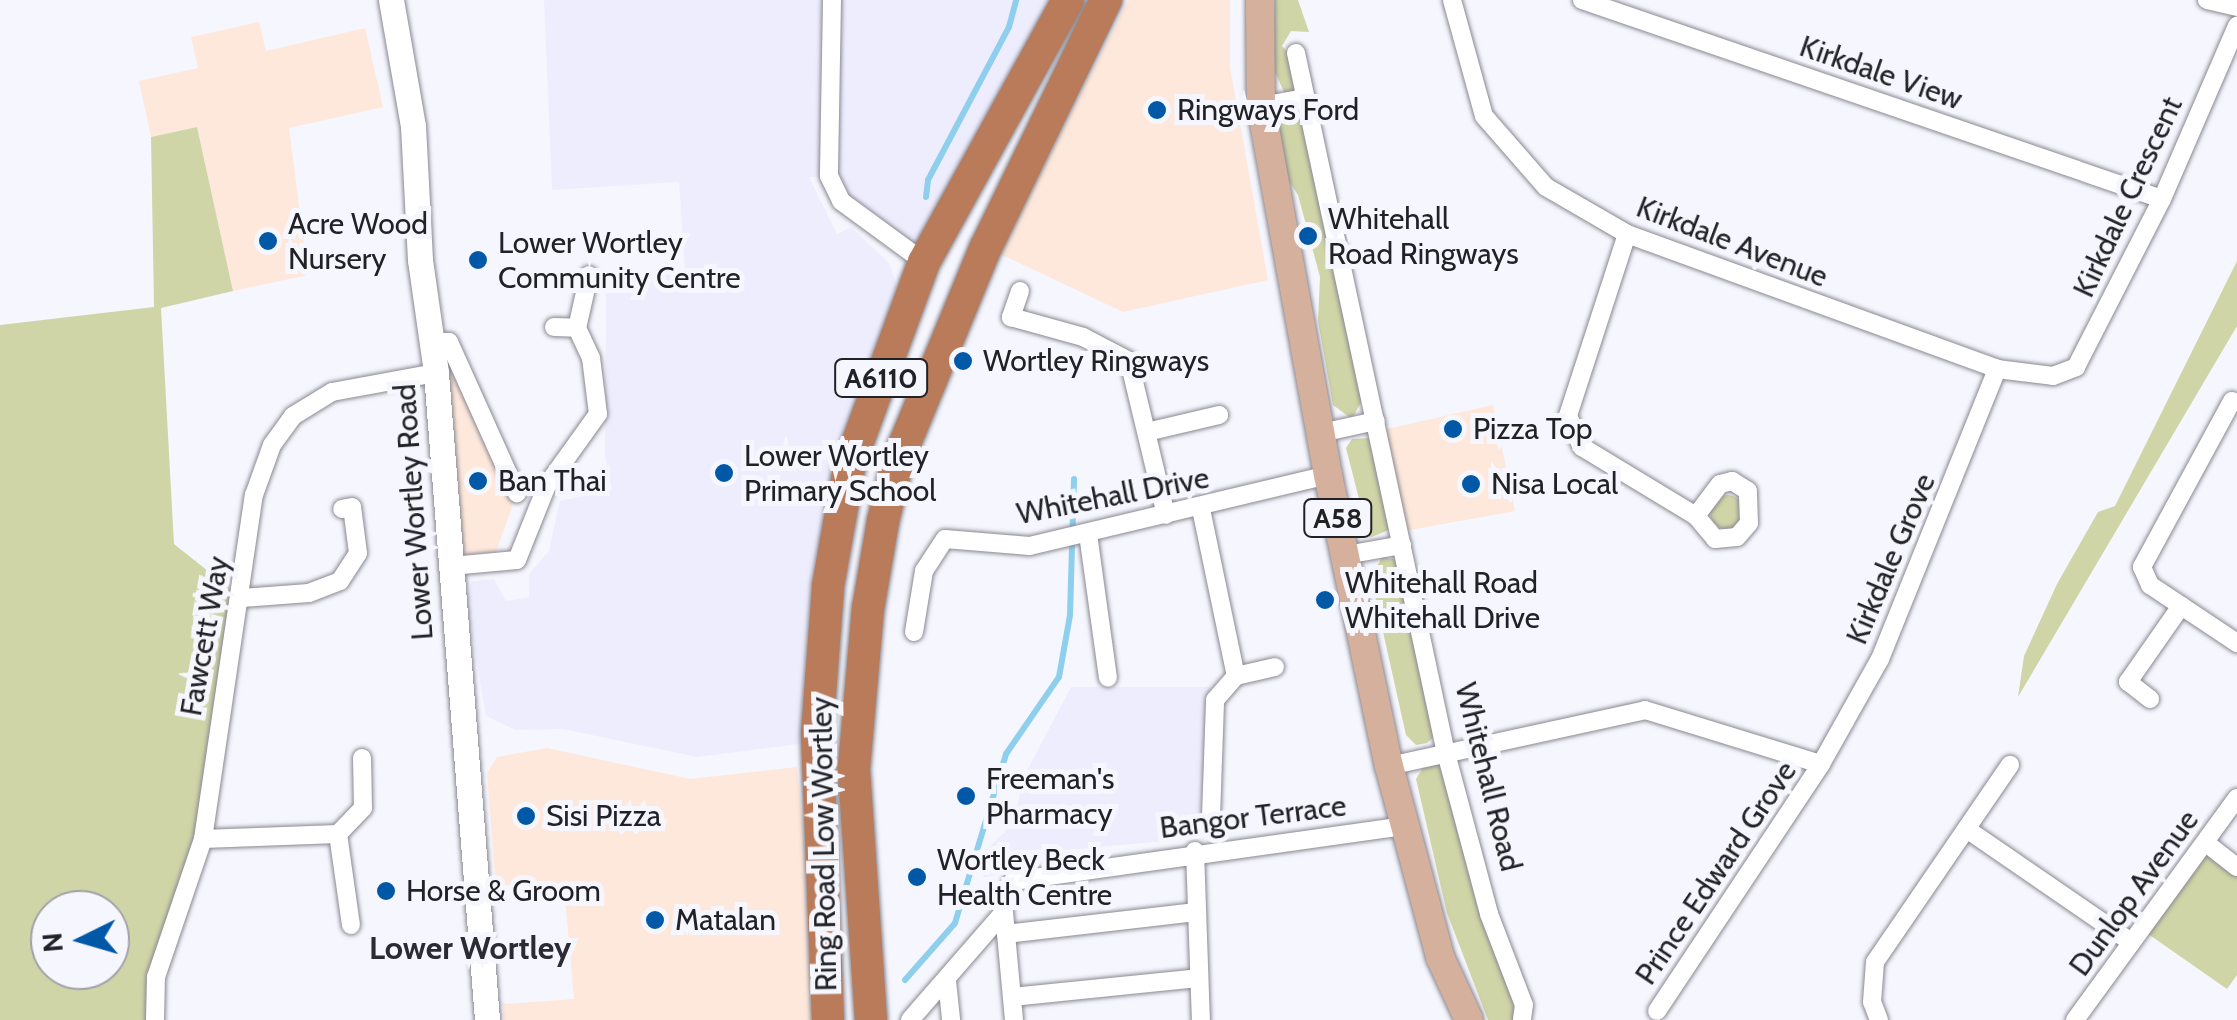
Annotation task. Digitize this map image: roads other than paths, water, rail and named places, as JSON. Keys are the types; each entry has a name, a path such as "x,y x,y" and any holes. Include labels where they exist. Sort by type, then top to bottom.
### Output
{"highway":[{"name":"Ring Road Low Wortley","path":"828,1020 816,734 828,586 850,463 924,262 1068,0"},
{"name":"Ring Road Low Wortley","path":"871,1020 854,768 868,609 883,521 905,443 1042,127 1106,0"},
{"path":"924,262 957,252 1042,127"}],"main road":[{"name":"A58","path":"1260,0 1261,106 1328,475 1389,766 1440,957 1468,1020"}],"street":[{"name":"Lower Wortley Road","path":"391,0 412,126 436,372 487,1020"},
{"path":"832,0 828,176 841,201 924,262"},
{"name":"Kirkdale Avenue","path":"1452,0 1484,116 1546,187 1627,234 1997,369 2052,376"},
{"name":"Kirkdale View","path":"1582,0 2162,199"},
{"path":"2208,0 2237,7"},
{"name":"Kirkdale Crescent","path":"2052,376 2076,368 2162,199 2237,26"},
{"name":"Whitehall Road","path":"1296,53 1446,753 1489,914 1524,1005 1522,1020"},
{"path":"1261,106 1304,98"},
{"path":"1627,234 1568,416 1582,448 1696,516"},
{"path":"451,566 518,560 547,485 598,414 591,358 577,328 589,275"},
{"path":"1020,291 1008,326 1083,337 1129,361 1151,431 1166,515"},
{"path":"554,327 577,328"},
{"path":"432,342 450,342 517,493"},
{"name":"Kirkdale Grove","path":"1821,764 1880,659 1997,369"},
{"name":"Fawcett Way","path":"155,1020 156,977 203,839 242,598 254,495 272,445 294,416 332,392 436,372"},
{"path":"2232,401 2142,566 2150,586 2237,643"},
{"path":"1151,431 1219,415"},
{"path":"1321,433 1376,421"},
{"name":"Whitehall Drive","path":"914,632 924,571 945,539 1030,546 1201,509 1328,475"},
{"path":"242,598 309,593 340,580 358,553 352,507 342,509"},
{"path":"1201,509 1236,676"},
{"path":"1088,534 1108,678"},
{"path":"1346,556 1402,545"},
{"path":"2150,699 2122,677 2181,606"},
{"path":"1211,817 1215,700 1236,676 1275,667"},
{"path":"1389,766 1645,710 1821,764"},
{"path":"203,839 338,834 363,808 362,758"},
{"name":"Prince Edward Grove","path":"1657,1011 1821,764"},
{"path":"1879,1020 1872,1002 1876,962 2010,764"},
{"name":"Dunlop Avenue","path":"2075,1020 2237,798"},
{"name":"Bangor Terrace","path":"910,1020 947,981 1003,907 1013,881 1026,875 1405,826"},
{"path":"1968,830 2131,942"},
{"path":"338,834 350,925"},
{"path":"2206,844 2237,867"},
{"path":"1195,851 1202,1020"},
{"path":"1003,907 1014,1020"},
{"path":"1006,934 1196,912"},
{"path":"1012,998 1198,978"},
{"path":"947,981 951,1020"}],"waterway":[{"path":"926,197 928,180 1009,27 1016,0"},
{"path":"905,980 955,923 1006,754 1059,677 1070,615 1074,479"}],"place":[{"name":"Ringways Ford","path":"1157,110"},
{"name":"Whitehall Road Ringways","path":"1308,236"},
{"name":"Acre Wood Nursery","path":"268,241"},
{"name":"Lower Wortley Community Centre","path":"478,260"},
{"name":"Wortley Ringways","path":"963,361"},
{"name":"Pizza Top","path":"1453,429"},
{"name":"Lower Wortley Primary School","path":"724,473"},
{"name":"Ban Thai","path":"478,481"},
{"name":"Nisa Local","path":"1471,484"},
{"name":"Whitehall Road Whitehall Drive","path":"1325,600"},
{"name":"Freeman's Pharmacy","path":"966,796"},
{"name":"Sisi Pizza","path":"526,816"},
{"name":"Wortley Beck Health Centre","path":"917,877"},
{"name":"Horse & Groom","path":"386,891"},
{"name":"Matalan","path":"655,920"}],"district":[{"name":"Lower Wortley","path":"470,948"}]}
